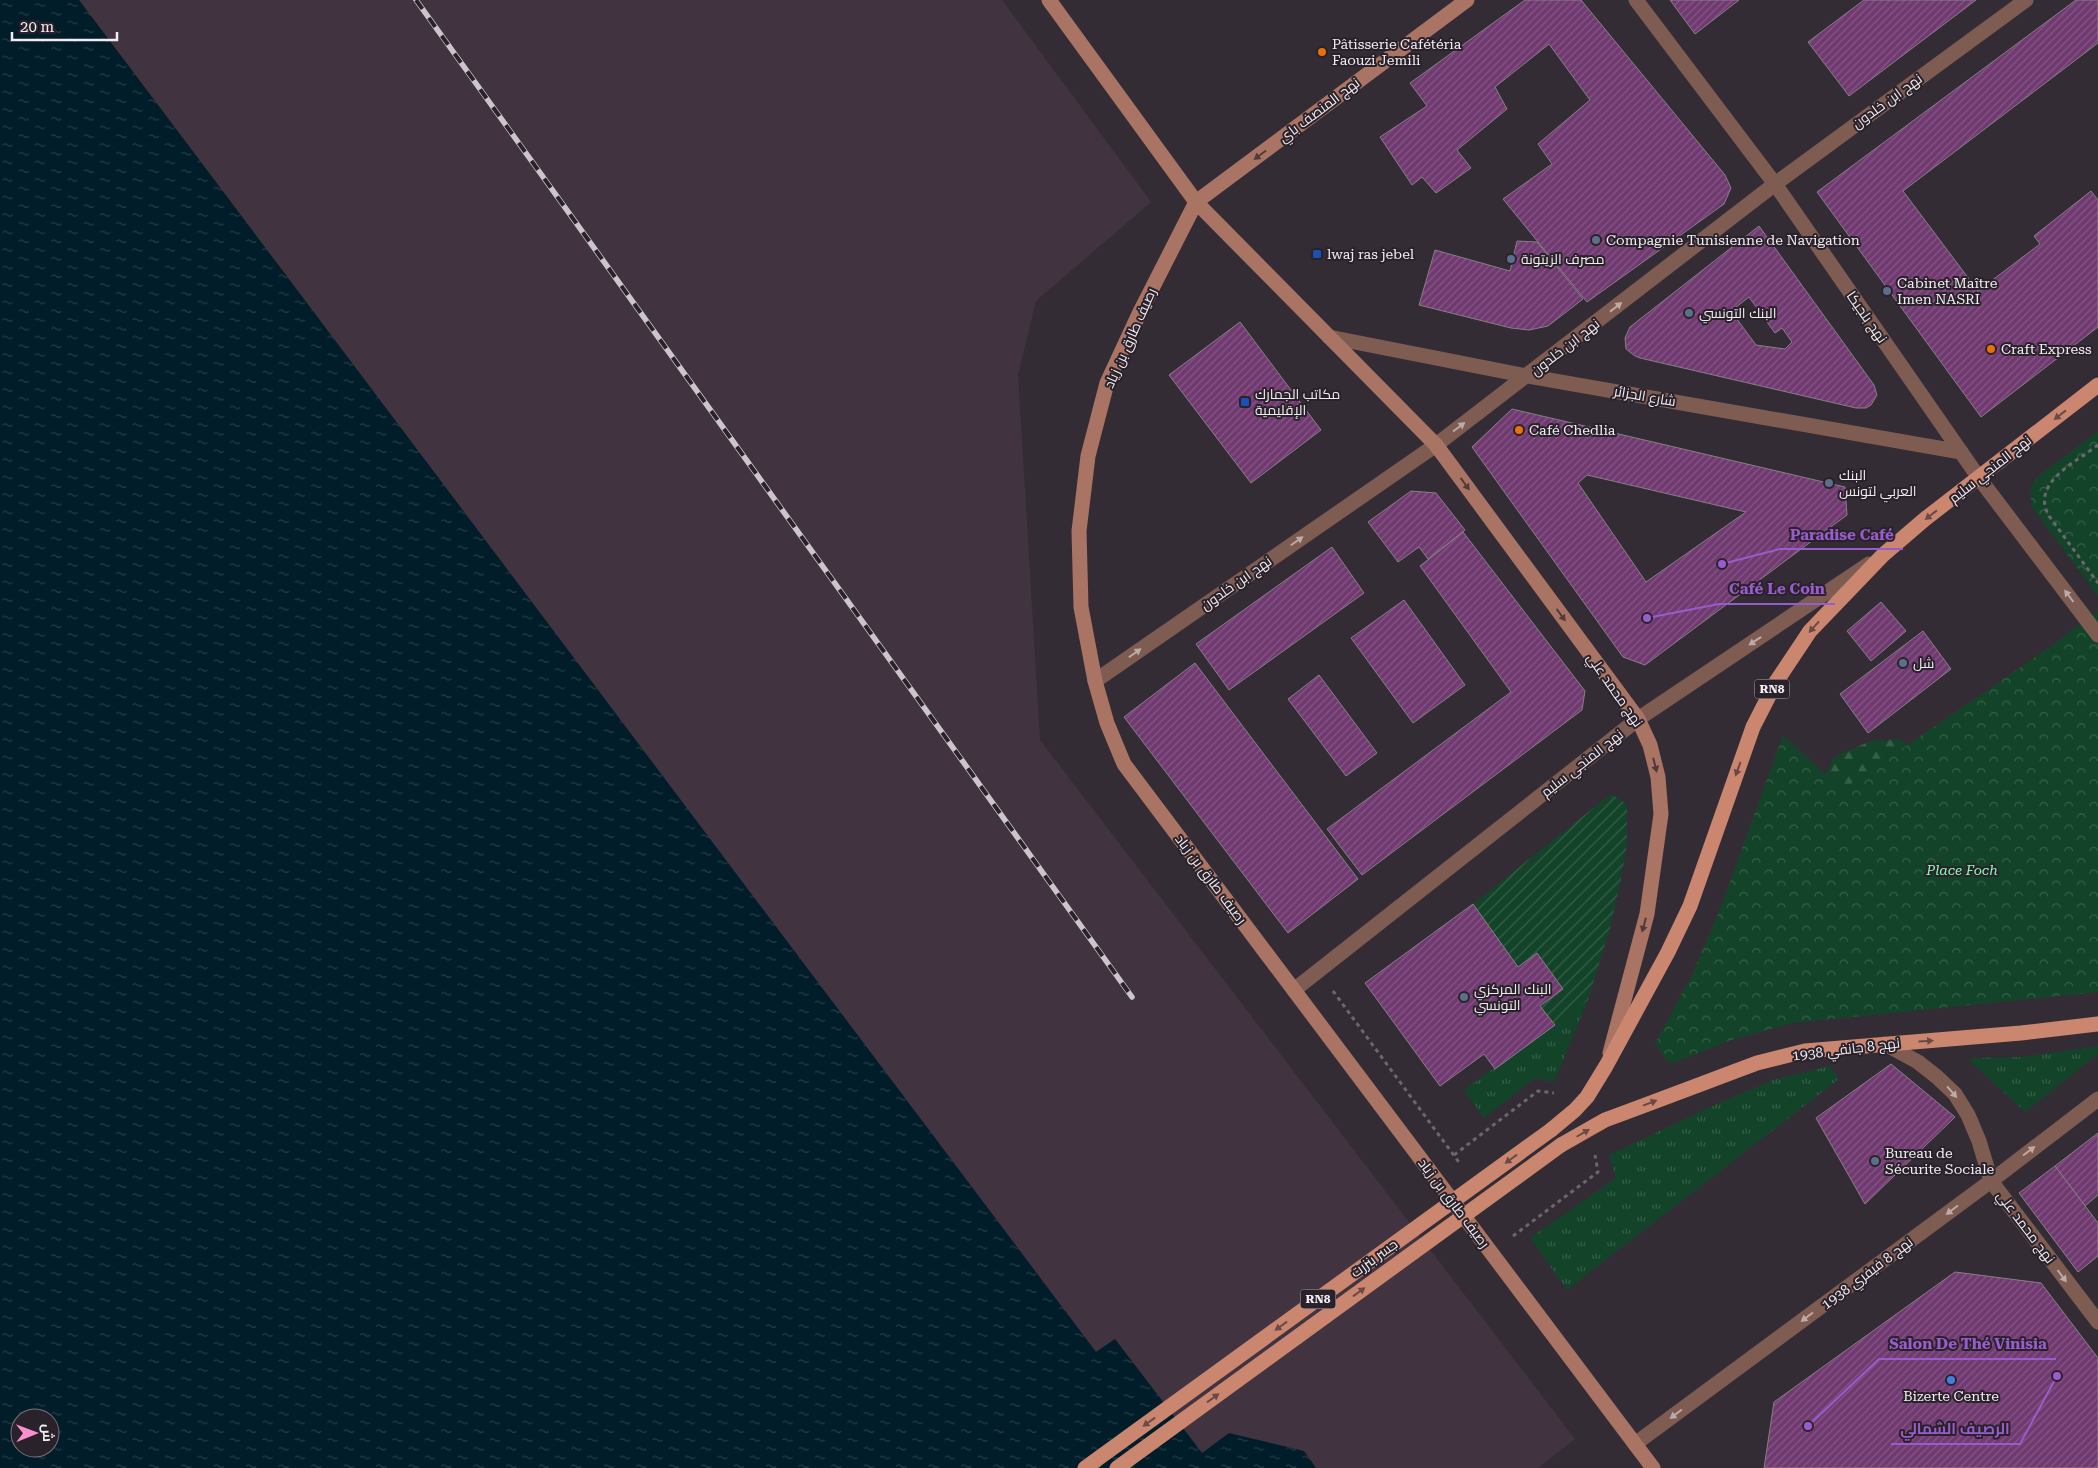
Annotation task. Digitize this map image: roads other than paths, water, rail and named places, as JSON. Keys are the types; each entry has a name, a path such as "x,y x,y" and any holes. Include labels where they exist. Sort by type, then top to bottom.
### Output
{"main road":[{"path":"1049,0 1196,202 1436,445"},
{"name":"نهج المنصف باي","path":"1196,202 1467,0"},
{"name":"رصيف طارق بن زياد","path":"1196,202 1139,314 1107,383 1088,456 1079,541 1081,607 1094,681 1108,723 1124,764 1653,1468"},
{"name":"نهج المنجي سليم","path":"1587,1097 1668,952 1690,906 1753,727 1776,682 1810,631 1883,555 1925,519 2098,385"},
{"name":"نهج محمد علي","path":"1436,445 1638,719 1650,745 1658,777 1661,814 1647,914 1606,1066"},
{"name":"نهج 8 جانفي 1938","path":"1604,1120 1757,1063 1805,1051 2021,1034 2098,1024"},
{"name":"جسر بنزرت","path":"1085,1468 1551,1130 1587,1097"},
{"name":"جسر بنزرت","path":"1117,1468 1562,1145 1604,1120"}],"street":[{"name":"نهج بلجيكا","path":"1636,0 1775,184 1979,478 2098,635"},
{"name":"نهج ابن خلدون","path":"1094,681 1436,445 1775,184 2026,0"},
{"name":"شارع الجزائر","path":"1329,337 1527,376 1961,452"},
{"name":"نهج المنجي سليم","path":"1294,990 1638,719 1883,555"},
{"name":"نهج محمد علي","path":"1884,1044 1918,1062 1955,1094 1968,1115 1979,1141 1991,1181 2098,1322"},
{"name":"نهج 8 فيفري 1938","path":"1635,1444 1991,1181 2098,1099"}],"water":[{"path":"0,0 79,0 1096,1352 1115,1339 1202,1453 1229,1433 1304,1451 1316,1468 0,1468"}],"railway":[{"path":"416,0 1132,997"}],"place":[{"name":"Pâtisserie Cafétéria Faouzi Jemili","path":"1322,52"},
{"name":"Compagnie Tunisienne de Navigation","path":"1596,240"},
{"name":"lwaj ras jebel","path":"1317,254"},
{"name":"مصرف الزيتونة","path":"1511,259"},
{"name":"Cabinet Maître Imen NASRI","path":"1887,291"},
{"name":"البنك التونسي","path":"1689,313"},
{"name":"Craft Express","path":"1991,349"},
{"name":"مكاتب الجمارك الإقليمية","path":"1245,402"},
{"name":"Café Chedlia","path":"1519,430"},
{"name":"البنك العربي لتونس","path":"1829,483"},
{"name":"Paradise Café","path":"1722,564"},
{"name":"Café Le Coin","path":"1647,618"},
{"name":"شل","path":"1903,663"},
{"name":"البنك المركزي التونسي","path":"1464,997"},
{"name":"Bureau de Sécurite Sociale","path":"1875,1161"},
{"name":"الرصيف الشمالي","path":"2057,1376"},
{"name":"Bizerte Centre","path":"1951,1380"},
{"name":"Salon De Thé Vinisia","path":"1808,1426"}],"park label":[{"name":"Place Foch","path":"1962,870"}]}
